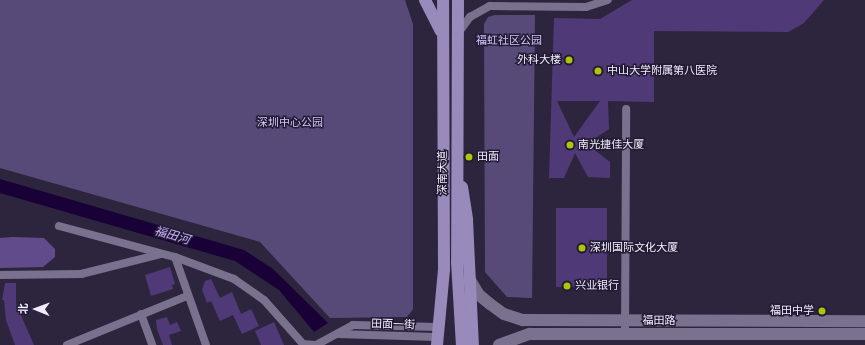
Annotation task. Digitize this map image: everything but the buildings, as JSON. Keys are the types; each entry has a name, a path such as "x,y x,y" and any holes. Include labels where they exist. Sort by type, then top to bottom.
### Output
{"main road":[{"path":"426,0 438,22 443,41"},
{"name":"深南大道","path":"437,336 444,269 443,0"},
{"name":"深南大道","path":"458,0 457,262 462,345"},
{"path":"457,172 466,205 473,345"},
{"name":"福田路","path":"470,280 479,295 504,314 515,318 534,320 865,321"},
{"name":"福田路","path":"498,345 530,334 865,334"}],"street":[{"path":"457,39 467,20 486,7 586,7 608,0"},
{"path":"626,110 626,333"},
{"path":"59,226 175,257 234,279 252,289 303,344 316,345 336,334"},
{"path":"0,275 81,274 162,254"},
{"path":"175,257 187,296 206,345"},
{"path":"67,345 86,341 141,314 187,296"},
{"path":"141,314 152,345"},
{"name":"田面一街","path":"336,334 353,325 437,336"},
{"name":"田面一街","path":"336,334 437,336"}],"green space":[{"name":"深圳中心公园","path":"0,0 405,0 413,24 413,309 407,317 330,318 260,242 0,168"},
{"name":"福虹社区公园","path":"495,15 535,15 532,298 507,297 485,272 484,24 488,17"}],"shaded area":[{"path":"0,238 44,238 55,249 55,257 43,267 0,268"}],"water":[{"name":"福田河","path":"0,179 244,250 273,269 328,323 314,332 279,290 235,261 0,193"}],"place":[{"name":"外科大楼","path":"569,60"},
{"name":"中山大学附属第八医院","path":"598,71"},
{"name":"南光捷佳大厦","path":"570,145"},
{"name":"田面","path":"469,157"},
{"name":"深圳国际文化大厦","path":"582,248"},
{"name":"兴业银行","path":"567,286"},
{"name":"福田中学","path":"822,311"}]}
